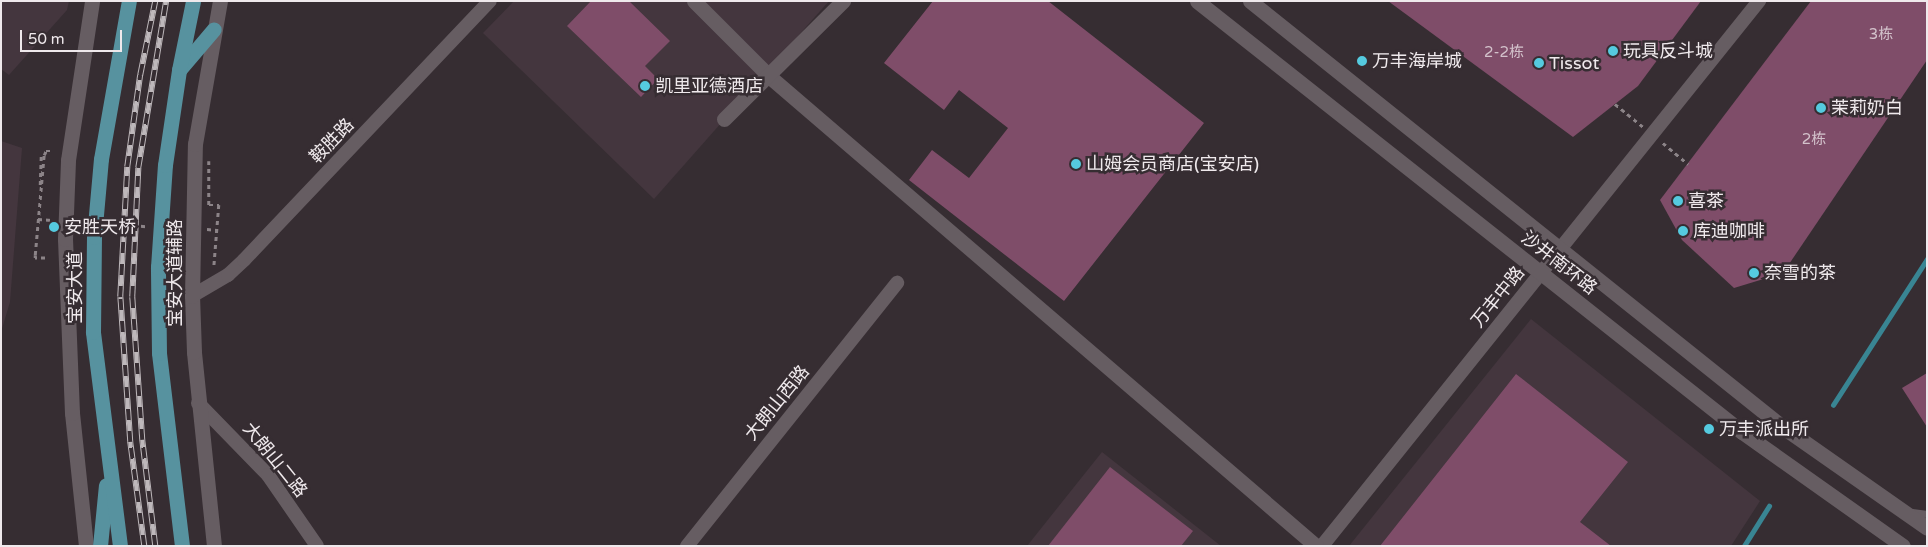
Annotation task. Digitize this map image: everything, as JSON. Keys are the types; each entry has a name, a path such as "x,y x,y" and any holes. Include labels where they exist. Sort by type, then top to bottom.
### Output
{"main road":[{"path":"86,546 72,413 65,238 68,160 92,1"},
{"name":"宝安大道","path":"120,546 93,332 94,238 104,140 129,1"},
{"path":"182,546 161,371 158,267 165,165 179,70 193,1"},
{"name":"宝安大道辅路","path":"214,546 198,403 192,296 195,144 220,1"},
{"path":"694,1 770,77 1316,546"},
{"path":"724,119 770,77 843,1"},
{"name":"沙井南环路","path":"1197,1 1784,464 1904,546"},
{"name":"沙井南环路","path":"1250,1 1774,420 1897,509 1927,528"},
{"path":"179,70 214,28"},
{"path":"100,546 109,459"}],"street":[{"name":"鞍胜路","path":"192,296 228,275 244,260 490,1"},
{"name":"万丰中路","path":"1322,546 1759,1"},
{"name":"大朗山西路","path":"687,546 896,283"},
{"name":"大朗山二路","path":"198,403 268,475 317,546"}],"lane":[{"path":"1897,509 1927,514"}],"path":[{"path":"45,258 35,258 44,155 46,150 53,151"},
{"path":"35,255 41,154"},
{"path":"211,165 210,204 218,205 214,266"},
{"path":"38,219 58,220"},
{"path":"108,223 148,226"},
{"path":"197,228 217,230"}],"shaded area":[{"path":"1,1 69,1 67,10 9,75 1,69"},
{"name":"凯里亚德酒店","path":"514,1 829,1 654,199 483,33"},
{"path":"1,141 22,148 10,302 1,332"},
{"path":"1531,319 1760,501 1731,546 1349,546"},
{"path":"1102,452 1221,546 1027,546"}],"building":[{"path":"591,1 629,1 670,41 645,66 658,79 641,97 567,26"},
{"name":"山姆会员商店(宝安店)","path":"933,1 1048,1 1204,123 1064,301 909,180 932,150 969,178 1008,128 959,90 944,110 884,63"},
{"path":"1388,1 1701,1 1638,86 1573,137"},
{"path":"1811,1 1927,1 1927,60 1783,273 1734,288 1682,240 1660,200"},
{"path":"1927,373 1927,427 1902,388"},
{"path":"1516,374 1628,462 1580,522 1611,546 1380,546"},
{"path":"1110,467 1193,531 1181,546 1048,546"}],"waterway":[{"path":"1833,405 1927,259"},
{"path":"1744,546 1769,506"}],"railway":[{"path":"144,546 130,442 120,297 127,167 140,75 155,1"},
{"path":"155,546 142,440 132,297 138,168 166,1"}],"place":[{"name":"玩具反斗城","path":"1613,51"},
{"name":"万丰海岸城","path":"1362,61"},
{"name":"Tissot","path":"1539,63"},
{"name":"凯里亚德酒店","path":"645,86"},
{"name":"茉莉奶白","path":"1821,108"},
{"name":"山姆会员商店(宝安店)","path":"1076,164"},
{"name":"喜茶","path":"1678,201"},
{"name":"安胜天桥","path":"54,227"},
{"name":"库迪咖啡","path":"1683,231"},
{"name":"奈雪的茶","path":"1754,273"},
{"name":"万丰派出所","path":"1709,429"}]}
